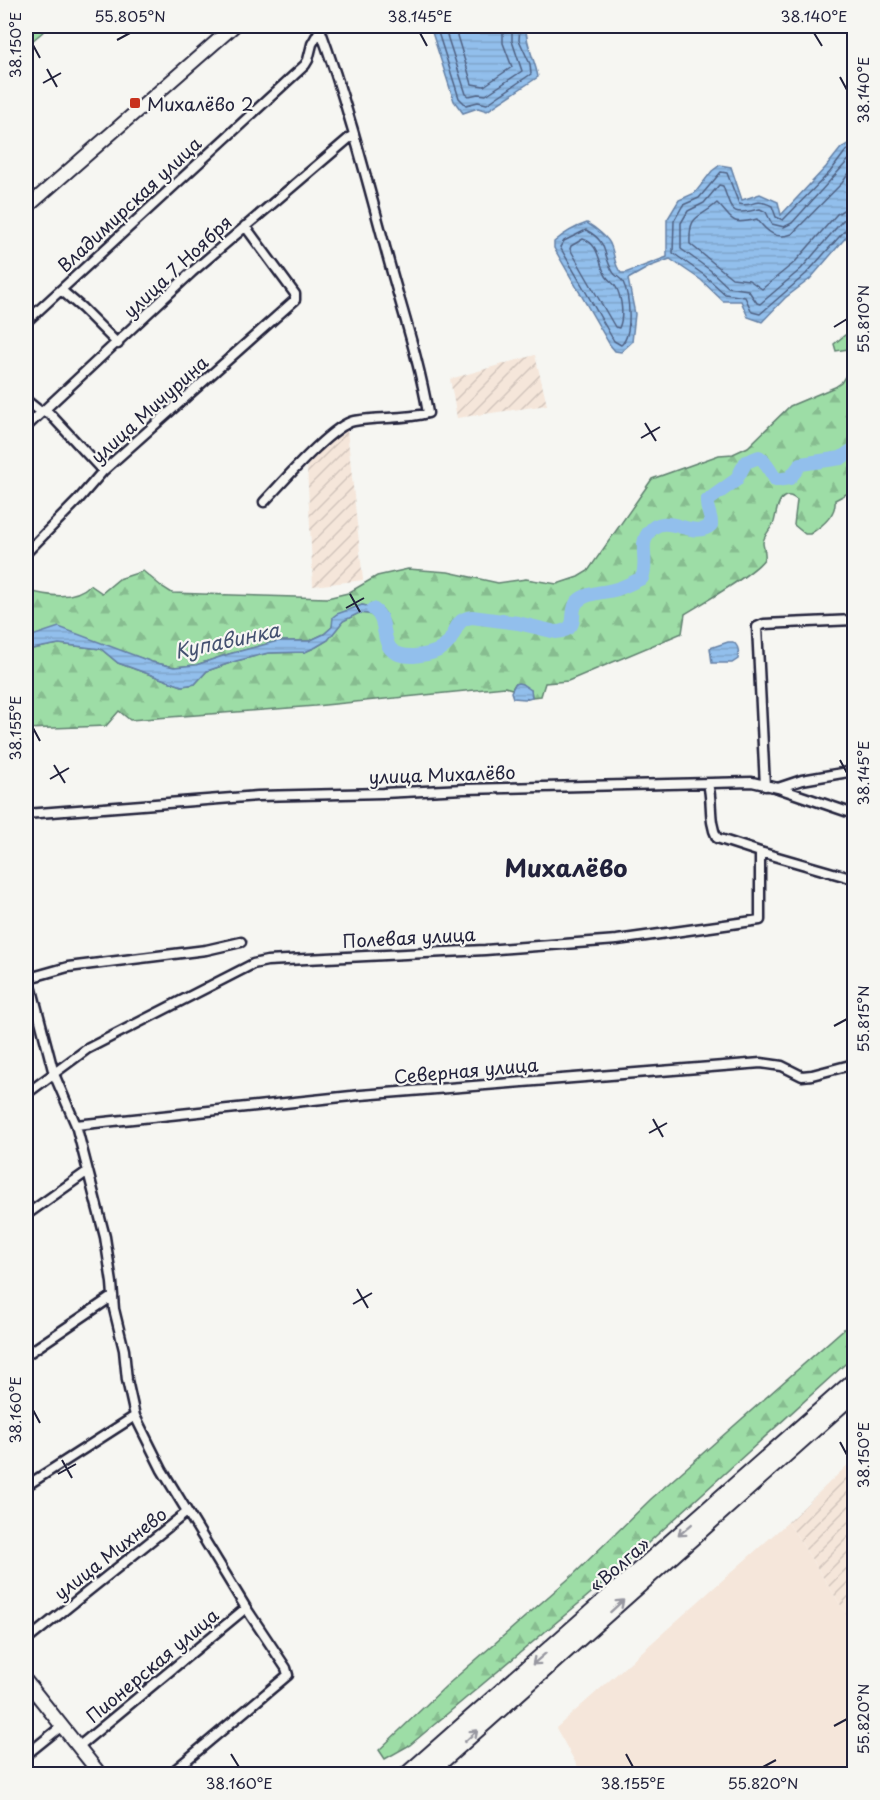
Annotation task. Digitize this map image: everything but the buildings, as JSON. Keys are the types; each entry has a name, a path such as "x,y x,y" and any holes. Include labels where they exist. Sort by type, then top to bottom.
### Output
{"highway":[{"name":"«Волга»","path":"407,1774 855,1380"},
{"name":"«Волга»","path":"428,1774 855,1394"}],"main road":[{"path":"26,208 234,26"},
{"path":"26,1680 99,1774"}],"street":[{"path":"264,502 302,462 343,425 356,420 413,418 428,413 422,378 354,134 320,27"},
{"name":"Владимирская улица","path":"26,322 305,65 320,27"},
{"name":"улица 7 Ноября","path":"26,427 245,226 354,134"},
{"name":"улица Мичурина","path":"26,553 103,471 296,300 295,294 245,226"},
{"path":"61,290 118,344"},
{"path":"26,400 41,412 49,413 103,471"},
{"path":"765,786 757,627 764,624 855,620"},
{"path":"778,788 802,780 855,771"},
{"name":"улица Михалёво","path":"26,814 258,796 752,782 778,788 855,814"},
{"path":"708,784 711,794 711,827 717,838 855,879"},
{"name":"Полевая улица","path":"26,1094 87,1049 247,967 267,961 485,950 616,940 760,920 760,852"},
{"path":"170,1774 288,1675 286,1668 246,1608 162,1470 135,1416 127,1380 124,1350 115,1317 105,1238 76,1125 54,1074 27,977 68,967 206,950 241,942"},
{"name":"Северная улица","path":"76,1125 361,1095 761,1063 782,1066 802,1076 855,1064"},
{"path":"26,1215 87,1171"},
{"path":"26,1355 113,1296"},
{"path":"26,1486 135,1416"},
{"name":"улица Михнево","path":"26,1641 188,1512"},
{"name":"Пионерская улица","path":"78,1747 246,1608"},
{"path":"26,1755 62,1726"}],"shaded area":[{"path":"535,355 547,405 457,418 450,379"},
{"path":"347,430 363,580 313,586 307,466 329,443"},
{"path":"854,1459 854,1626 788,1522"},
{"path":"788,1522 854,1626 854,1774 582,1774 556,1728"}],"green space":[{"path":"26,26 50,26 26,46"},
{"path":"845,335 854,335 854,348 836,351 834,344"},
{"path":"854,365 854,490 835,500 831,516 819,528 810,534 805,534 794,525 797,500 789,496 784,497 777,508 774,522 763,540 765,557 761,563 742,578 685,614 682,633 568,681 545,683 541,696 532,697 531,690 515,684 512,689 505,687 315,706 130,720 119,711 106,726 26,729 26,650 59,644 101,649 118,663 182,686 195,684 207,671 236,661 268,653 305,652 328,640 343,621 359,613 369,614 379,621 382,609 362,605 334,620 332,627 324,634 309,641 278,641 196,665 174,667 103,645 26,638 26,590 60,596 76,593 90,585 102,593 119,579 143,571 172,593 327,598 348,593 377,576 408,569 448,572 498,583 526,579 557,584 588,571 652,479 719,455 733,454 748,447 790,406 835,387 841,383"},
{"path":"854,1320 854,1356 615,1573 410,1745 385,1759 379,1750 446,1686 573,1575 651,1499"}],"water":[{"path":"430,26 526,26 527,39 538,77 487,111 478,108 463,113 454,101"},
{"path":"854,140 854,228 810,279 785,298 762,322 748,317 741,301 723,301 701,280 670,259 651,266 628,279 635,314 632,342 621,352 615,351 554,248 554,242 587,223 607,240 617,267 621,273 625,273 667,257 667,220 679,200 695,193 712,171 720,165 731,167 742,200 760,194 778,202 781,215 841,148"},
{"path":"362,605 382,609 386,614 383,621 369,614 359,613 343,621 328,640 305,652 268,653 236,661 207,671 195,684 182,686 118,663 101,649 59,644 26,650 26,638 59,627 152,662 174,667 196,665 278,641 309,641 324,634 332,627 333,617 337,614"},
{"path":"728,642 736,645 738,659 732,663 712,663 710,648"},
{"path":"518,683 531,690 532,697 513,698 511,692"}],"waterway":[{"name":"Купавинка","path":"373,609 382,622 388,645 401,655 418,656 441,649 451,639 459,623 472,617 518,623 556,632 564,631 572,624 575,606 581,599 617,589 642,578 644,542 649,532 656,526 671,524 696,530 711,525 707,501 736,480 746,462 759,457 776,480 790,478 801,464 841,458 854,449"}],"place":[{"name":"Михалёво 2","path":"135,103"}],"district":[{"name":"Михалёво","path":"566,867"}]}
